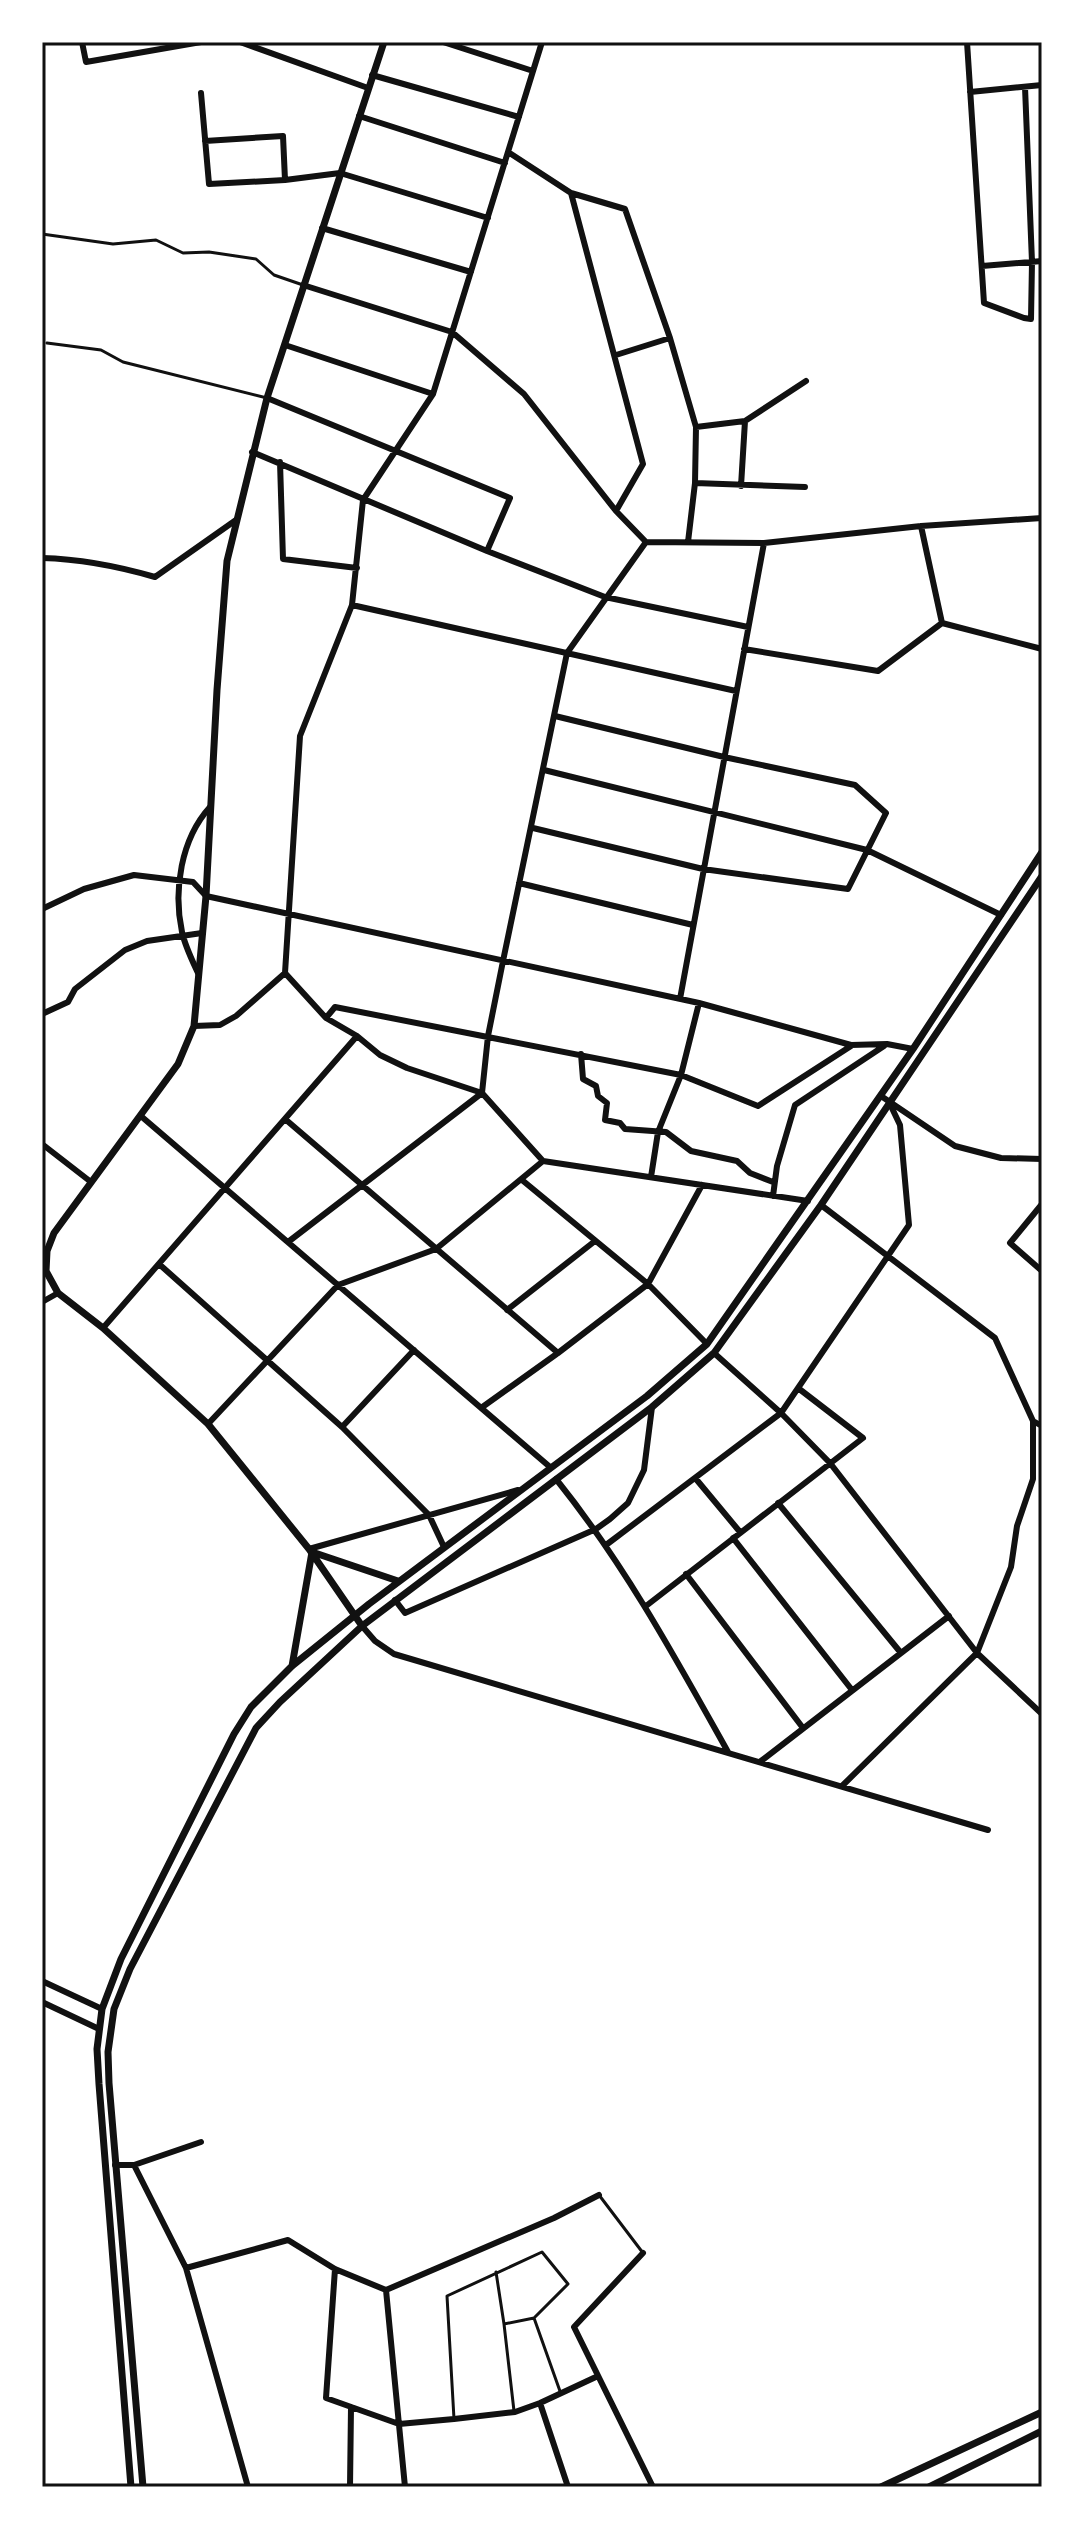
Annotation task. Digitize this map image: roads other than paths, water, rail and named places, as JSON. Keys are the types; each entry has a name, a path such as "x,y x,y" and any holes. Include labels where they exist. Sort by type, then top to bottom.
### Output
{"street":[{"path":"82,42 86,62 162,45 201,42"},
{"path":"240,42 368,88"},
{"path":"384,42 267,398 227,561 206,896 194,1026 178,1064 54,1233 44,1250 46,1271 58,1293 103,1328 208,1424 310,1550 362,1626 375,1641 394,1654 988,1830"},
{"path":"443,42 533,71"},
{"path":"542,42 433,394 363,500 352,605 300,736 285,973 326,1018 357,1036 380,1055 407,1068 482,1093 543,1161 808,1201"},
{"path":"967,42 984,303 1031,319 1032,262 1025,87"},
{"path":"372,75 519,117"},
{"path":"970,92 1042,85"},
{"path":"201,93 209,184 340,173 488,218"},
{"path":"359,116 505,163"},
{"path":"205,141 283,136 285,180"},
{"path":"508,152 571,193 625,209 670,338 696,427 695,483 688,542"},
{"path":"571,193 643,464 616,511"},
{"path":"322,228 471,272"},
{"path":"982,266 1042,261"},
{"path":"303,285 452,332 524,394 616,511 646,542 764,543 921,526 1042,518"},
{"path":"616,355 670,338"},
{"path":"285,345 433,394"},
{"path":"696,427 745,421 806,381"},
{"path":"267,398 510,498 487,551"},
{"path":"741,486 745,421"},
{"path":"252,452 605,597 748,627"},
{"path":"280,462 283,559 357,568"},
{"path":"695,483 805,487"},
{"path":"42,558 78,558 155,577 236,520"},
{"path":"921,526 942,623"},
{"path":"288,1242 482,1093 488,1036 567,653 646,542"},
{"path":"680,999 764,543"},
{"path":"352,605 736,691"},
{"path":"744,649 878,671 942,623"},
{"path":"942,623 1042,649"},
{"path":"533,828 703,869 848,889 886,813 855,785 555,716"},
{"path":"544,770 867,850 1001,915"},
{"path":"199,977 183,935 180,880 191,833 210,807"},
{"path":"131,2487 99,2084 99,2029 102,2009 136,1927 234,1734 258,1698 292,1666 398,1581 647,1396 707,1344 881,1096 1042,852"},
{"path":"42,909 84,889 134,875 193,882 206,896 699,1003 851,1045 887,1044 913,1049"},
{"path":"143,2487 108,2052 114,2009 130,1969 256,1728 362,1626 652,1407 714,1353 821,1205 1042,876"},
{"path":"519,883 693,925"},
{"path":"42,1014 68,1002 75,989 125,950 147,941 202,933"},
{"path":"194,1026 220,1025 236,1016 285,973"},
{"path":"651,1177 658,1132 681,1075 699,1003"},
{"path":"326,1018 335,1007 581,1054 681,1075 758,1106 851,1045"},
{"path":"103,1328 357,1036"},
{"path":"773,1196 773,1182 795,1105 887,1044"},
{"path":"581,1054 583,1079 596,1086 598,1096 607,1103 605,1120 620,1123 625,1129 666,1132 691,1151 737,1161 750,1173 773,1182"},
{"path":"881,1096 955,1146 1001,1158 1042,1159"},
{"path":"606,1545 781,1413 909,1225 900,1125 890,1104"},
{"path":"142,1117 550,1467"},
{"path":"285,1119 558,1353"},
{"path":"42,1144 91,1182"},
{"path":"208,1424 338,1285 436,1249 543,1161"},
{"path":"522,1180 648,1284 707,1344"},
{"path":"481,1408 648,1284 702,1185"},
{"path":"1042,1204 1010,1243 1042,1271"},
{"path":"821,1205 995,1338 1033,1421 1033,1479 1017,1526 1011,1567 977,1653 842,1786"},
{"path":"507,1310 595,1241"},
{"path":"159,1264 342,1427 429,1515 444,1547"},
{"path":"42,1302 58,1293"},
{"path":"342,1427 414,1350"},
{"path":"714,1353 781,1413 830,1463 977,1653 1042,1714"},
{"path":"646,1606 863,1438 798,1388"},
{"path":"395,1600 405,1613 596,1529 628,1503 644,1470 652,1407"},
{"path":"1033,1421 1042,1426"},
{"path":"556,1479 596,1529 646,1606 728,1752"},
{"path":"696,1479 740,1532"},
{"path":"310,1550 521,1489"},
{"path":"778,1503 901,1653"},
{"path":"733,1538 852,1690"},
{"path":"310,1550 398,1581"},
{"path":"292,1666 310,1550"},
{"path":"686,1574 803,1728"},
{"path":"761,1761 949,1616"},
{"path":"42,1981 102,2009"},
{"path":"42,2002 99,2029"},
{"path":"115,2165 134,2165 201,2142"},
{"path":"134,2165 186,2268 248,2487"},
{"path":"186,2268 288,2240 335,2269 386,2290 554,2218 599,2195"},
{"path":"643,2253 574,2327 653,2487"},
{"path":"335,2269 326,2398 399,2424 515,2412 598,2376"},
{"path":"386,2290 405,2487"},
{"path":"540,2403 568,2487"},
{"path":"350,2487 351,2407"},
{"path":"881,2487 1042,2412"},
{"path":"929,2487 1042,2431"}],"lane":[{"path":"42,234 113,244 156,240 183,253 209,252 256,259 274,275 303,285"},
{"path":"47,343 101,350 123,362 267,398"},
{"path":"599,2195 643,2253"},
{"path":"454,2419 447,2296 542,2252 568,2284 534,2318 504,2324"},
{"path":"496,2272 515,2412"},
{"path":"534,2318 561,2394"}]}
